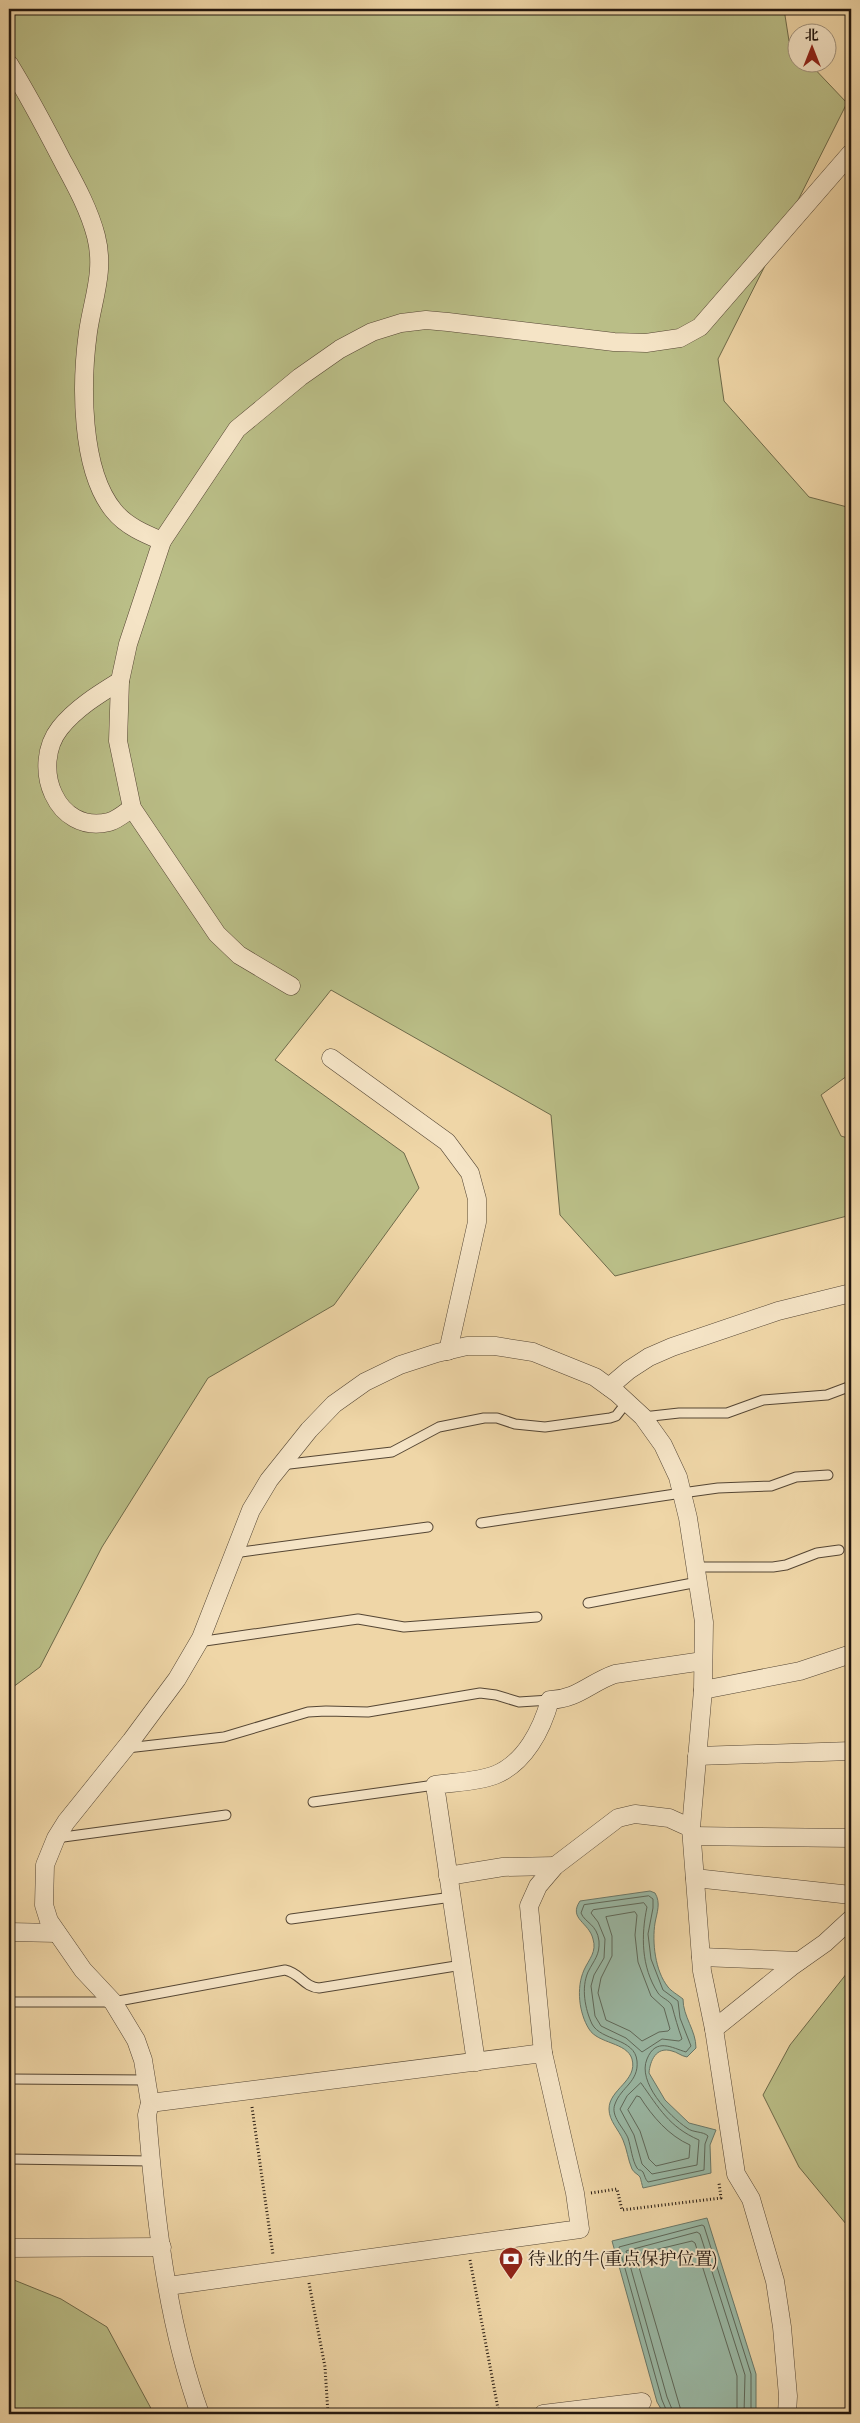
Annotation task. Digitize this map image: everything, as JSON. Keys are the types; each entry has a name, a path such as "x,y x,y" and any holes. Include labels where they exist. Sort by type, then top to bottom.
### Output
{"street":[{"path":"9,64 85,204 96,236 100,278 88,333 85,387 92,468 100,488 115,512 144,534 162,541"},
{"path":"291,986 239,956 217,934 132,808 118,740 120,681 128,644 162,541 237,429 259,408 340,349 372,332 401,323 426,320 646,344 680,338 700,327 851,153"},
{"path":"120,681 78,710 59,729 50,747 45,766 51,792 76,819 91,824 110,822 132,808"},
{"path":"331,1058 447,1142 470,1172 478,1199 477,1222 448,1351"},
{"path":"609,1388 629,1370 649,1357 672,1347 778,1311 851,1293"},
{"path":"200,2414 183,2358 168,2286 154,2198 147,2115 150,2103 143,2060 136,2040 113,2002 83,1970 49,1921 44,1905 45,1865 56,1838 66,1822 125,1749 177,1679 198,1642 251,1510 269,1480 281,1465 334,1404 365,1382 400,1365 448,1351 467,1346 495,1346 533,1352 595,1377 627,1402 642,1417 664,1445 678,1477 688,1518 704,1622 703,1690 691,1832 701,1957 737,2176 751,2199 775,2281 782,2327 788,2396 787,2414"},
{"path":"703,1690 800,1671 851,1654"},
{"path":"476,2062 434,1785 477,1780 495,1775 509,1767 530,1745 539,1731 550,1700 580,1693 606,1677 629,1671 703,1661"},
{"path":"697,1756 851,1751"},
{"path":"168,2286 580,2229 575,2195 543,2053 529,1906 538,1886 555,1866 618,1818 635,1814 669,1818 691,1832 851,1838"},
{"path":"448,1876 503,1867 555,1866"},
{"path":"695,1878 851,1895"},
{"path":"714,2029 799,1961 825,1943 851,1919"},
{"path":"9,1932 57,1933"},
{"path":"701,1957 799,1961"},
{"path":"150,2103 250,2092 543,2053"},
{"path":"9,2248 162,2247"},
{"path":"544,2414 642,2402"}],"lane":[{"path":"642,1417 679,1413 727,1413 763,1400 827,1395 851,1386"},
{"path":"281,1465 392,1452 439,1427 484,1418 497,1418 515,1424 546,1427 610,1418 616,1416 627,1402"},
{"path":"481,1523 718,1488 771,1486 796,1477 828,1474"},
{"path":"234,1553 428,1527"},
{"path":"588,1603 697,1575 786,1565 817,1553 839,1550"},
{"path":"198,1642 358,1619 404,1627 537,1616"},
{"path":"125,1749 224,1737 308,1712 368,1712 480,1694 496,1695 519,1702 550,1700"},
{"path":"313,1802 434,1785"},
{"path":"56,1838 226,1815"},
{"path":"291,1919 452,1897"},
{"path":"9,2002 113,2002 285,1970 294,1972 306,1984 319,1988 462,1965"},
{"path":"9,2079 146,2080"},
{"path":"9,2160 151,2161"}],"path":[{"path":"250,2092 275,2271"},
{"path":"575,2195 617,2189 622,2210 722,2198 719,2179 737,2176"},
{"path":"467,2244 498,2414"},
{"path":"306,2268 325,2367 328,2414"}],"green space":[{"path":"9,9 784,9 788,35 788,72 818,72 847,103 718,359 724,401 809,497 851,508 851,1073 821,1095 841,1136 851,1139 851,1215 615,1276 560,1215 551,1115 331,990 275,1060 404,1153 419,1188 334,1305 208,1378 102,1547 40,1667 9,1690"},
{"path":"851,1968 851,2230 799,2167 763,2095 790,2045"},
{"path":"9,2278 61,2299 107,2327 154,2414 9,2414"}],"water":[{"path":"650,1891 655,1893 658,1900 654,1939 657,1965 668,1987 683,1999 696,2048 687,2057 666,2050 658,2053 652,2059 649,2073 665,2100 689,2123 716,2130 710,2145 711,2173 643,2188 640,2177 632,2169 624,2143 609,2113 610,2102 613,2096 631,2073 633,2067 632,2059 624,2049 593,2034 583,2016 579,1992 580,1985 584,1970 592,1955 594,1944 591,1933 576,1912 580,1901"},
{"path":"707,2218 756,2374 756,2414 664,2414 657,2402 612,2241"}],"place":[{"name":"待业的牛(重点保护位置)","path":"511,2280"}]}
